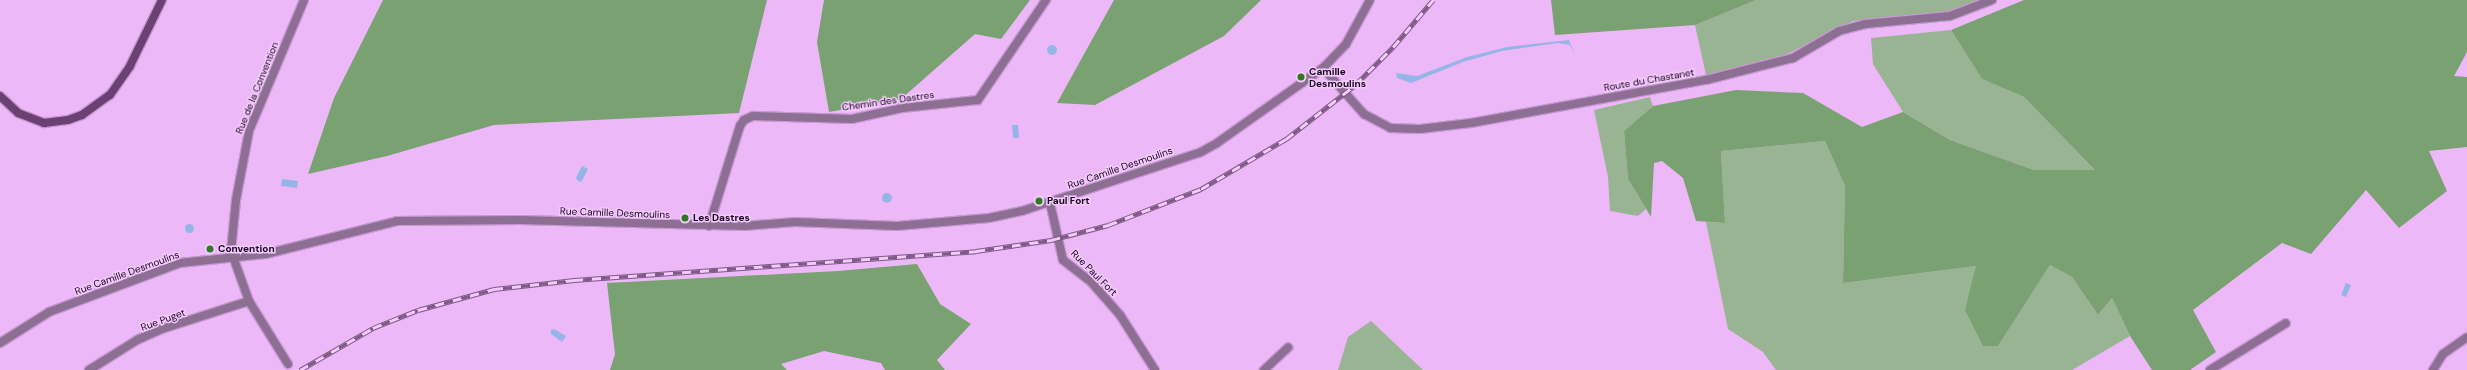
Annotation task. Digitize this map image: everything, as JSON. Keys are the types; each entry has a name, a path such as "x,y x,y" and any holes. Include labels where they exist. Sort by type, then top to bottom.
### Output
{"main road":[{"path":"0,96 18,114 44,123 68,120 82,115 110,95 130,66 162,0"}],"street":[{"name":"Rue de la Convention","path":"288,364 249,301 231,251 236,200 249,131 304,0"},
{"name":"Chemin des Dastres","path":"709,226 740,126 744,120 753,116 852,119 902,108 978,100 1046,0"},
{"name":"Rue Camille Desmoulins","path":"0,343 49,312 180,263 233,256 266,254 397,221 530,220 709,226 796,222 918,226 989,218 1050,203 1200,152 1217,143 1323,68 1346,44 1370,0"},
{"name":"Route du Chastanet","path":"1323,68 1364,114 1390,128 1420,129 1471,123 1706,80 1793,58 1839,32 1865,24 1950,16 1992,0"},
{"name":"Rue Paul Fort","path":"1050,203 1063,260 1092,283 1120,315 1155,370"},
{"name":"Rue Puget","path":"89,370 137,340 162,329 249,301"},
{"path":"2210,370 2286,324"},
{"path":"2433,370 2444,354 2467,337"},
{"path":"1264,370 1288,348"}],"green space":[{"path":"383,0 767,0 739,113 494,125 387,156 308,174 334,98"},
{"path":"824,0 1030,0 1001,39 975,34 901,99 829,112 817,42"},
{"path":"1114,0 1261,0 1224,36 1095,105 1057,103"},
{"path":"1551,0 1756,0 1695,25 1555,35"},
{"path":"1756,0 1985,0 1941,14 1853,21 1785,55 1706,75 1695,25"},
{"path":"2024,0 2467,0 2467,52 2454,76 2467,77 2467,147 2429,151 2447,191 2399,228 2366,190 2311,254 2282,243 2193,310 2216,352 2190,370 2152,370 2130,336 2112,298 2098,315 2072,277 2050,265 1998,346 1983,346 1965,310 1976,266 1843,283 1845,186 1825,141 1721,151 1725,223 1696,221 1683,178 1662,161 1654,163 1651,217 1628,179 1624,131 1653,106 1736,90 1803,93 1862,127 1903,112 1950,140 2034,170 2095,170 2024,97 1982,79 1951,30"},
{"path":"1951,30 1982,79 2024,97 2095,170 2034,170 1950,140 1903,112 1873,64 1871,38"},
{"path":"1650,97 1653,106 1624,131 1628,179 1646,209 1638,216 1610,211 1608,177 1594,110"},
{"path":"1825,141 1845,186 1843,283 1976,266 1998,346 2050,265 2072,277 2098,315 2112,298 2130,336 2072,370 1776,370 1763,352 1728,329 1706,222 1725,223 1721,151"},
{"path":"917,264 940,304 971,324 937,360 945,370 885,370 881,363 824,351 781,364 787,370 610,370 615,354 607,283 838,271"},
{"path":"1371,321 1423,370 1338,370 1348,337"}],"water":[{"path":"1569,40 1576,58 1570,45 1558,43 1502,51 1463,62 1411,83 1397,78 1396,73 1417,76 1467,57 1507,47"},
{"path":"1050,45 1054,45 1057,50 1054,55 1050,55 1047,52 1047,48"},
{"path":"1012,125 1018,125 1019,138 1013,138"},
{"path":"582,166 588,169 582,181 579,182 576,178"},
{"path":"282,179 298,181 297,188 281,186"},
{"path":"885,193 889,193 891,194 891,202 885,203 882,200 882,196"},
{"path":"189,223 194,228 189,233 184,228"},
{"path":"2346,283 2351,285 2346,297 2341,295"},
{"path":"554,329 566,336 562,342 551,334 551,330"}],"railway":[{"path":"300,370 373,328 418,310 494,289 574,280 976,251 1051,240 1108,225 1201,189 1286,139 1355,85 1393,47 1433,0"}],"place":[{"name":"Camille Desmoulins","path":"1301,77"},
{"name":"Paul Fort","path":"1039,201"},
{"name":"Les Dastres","path":"685,218"},
{"name":"Convention","path":"210,249"}]}
